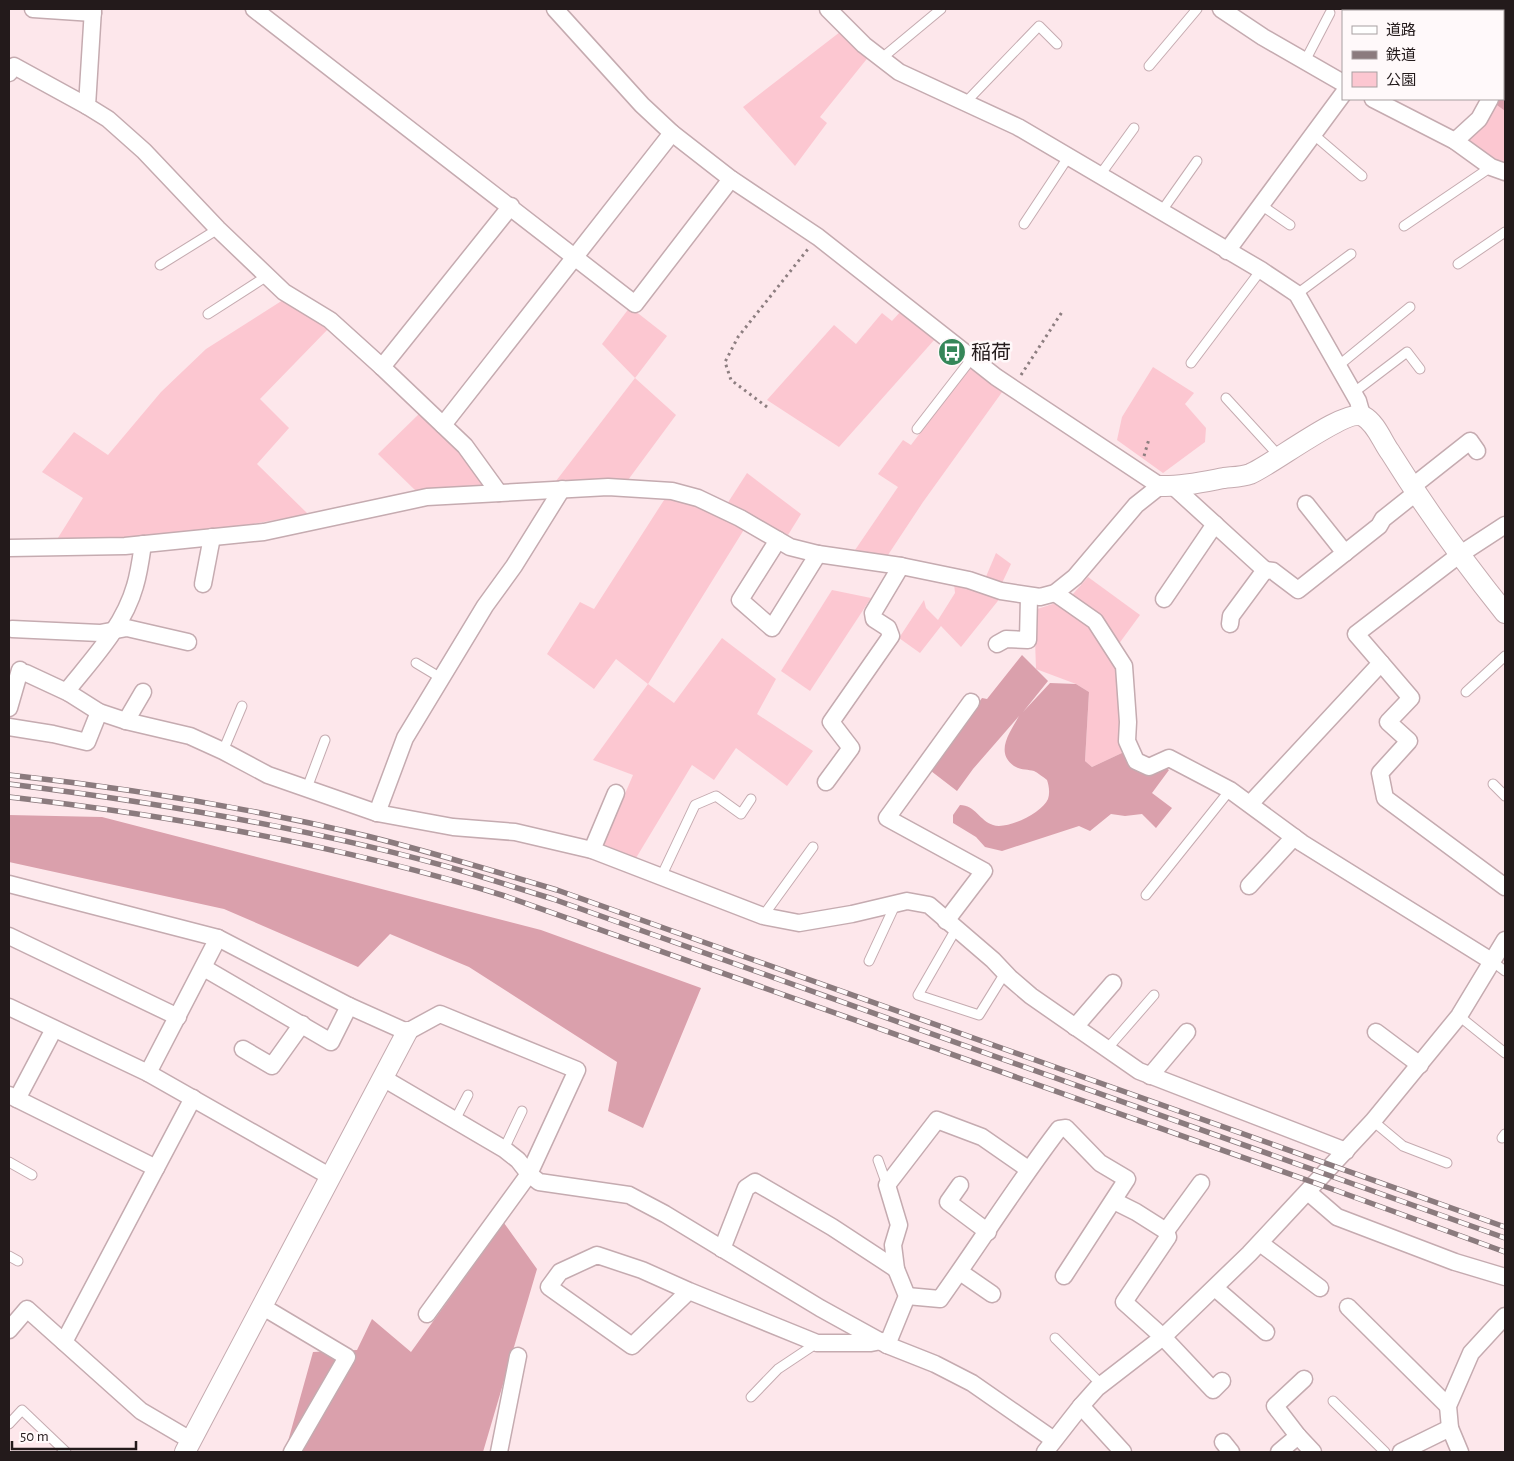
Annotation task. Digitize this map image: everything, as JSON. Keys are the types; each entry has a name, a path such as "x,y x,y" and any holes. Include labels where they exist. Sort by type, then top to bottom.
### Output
{"street":[{"path":"33,9 93,11 87,106"},
{"path":"254,9 273,14 636,304 731,179"},
{"path":"555,9 642,105 672,133 731,179 818,237 1012,388 1167,486 1215,524 1265,570 1273,570 1298,590 1379,526 1383,519 1415,489 1470,441 1477,451"},
{"path":"828,9 850,32 900,72 1018,127 1261,270 1297,294 1358,401 1362,415 1372,423 1459,554 1505,613"},
{"path":"1221,9 1263,37 1342,82"},
{"path":"9,73 14,66 108,119 144,151 218,228 284,292 330,320 465,446 499,493"},
{"path":"1228,251 1342,95"},
{"path":"1375,100 1455,141 1498,169"},
{"path":"1455,141 1479,119 1489,100"},
{"path":"443,425 672,133"},
{"path":"382,367 511,206"},
{"path":"9,548 143,544 264,532 427,496 608,487 672,491 698,498 740,518 790,547 818,554 902,566 968,580 1001,591 1040,597 1056,593 1075,577 1136,505 1167,486 1249,474 1280,457 1328,426 1351,415 1362,415"},
{"path":"378,813 405,738 485,606 514,566 562,489"},
{"path":"1306,504 1345,553"},
{"path":"1164,599 1215,524"},
{"path":"1505,525 1459,554 1356,634 1412,698 1388,722 1409,741 1380,773 1384,798 1505,887"},
{"path":"203,584 212,537"},
{"path":"778,540 740,600 772,628 818,554"},
{"path":"69,693 70,687 114,630 127,609 136,585 143,544"},
{"path":"826,782 851,748 831,722 891,636 888,628 874,619 873,613 902,566"},
{"path":"1230,624 1231,616 1265,570"},
{"path":"1056,593 1095,622 1124,666 1128,722 1126,741 1136,762 1149,767 1169,758 1230,790 1294,837 1499,967"},
{"path":"997,644 1006,639 1028,640 1029,596"},
{"path":"12,629 100,632 127,628 188,642"},
{"path":"1250,804 1381,663"},
{"path":"9,708 23,671 69,693 99,712 126,721 190,736 268,774 378,813 453,827 515,832 592,850 763,916 799,923 852,914 907,901 929,905 993,960 1031,996 1139,1071 1346,1151"},
{"path":"126,721 143,692"},
{"path":"951,925 984,871 887,818 971,702"},
{"path":"9,727 87,742 99,712"},
{"path":"592,850 616,793"},
{"path":"1249,886 1294,837"},
{"path":"9,884 218,938 350,1006 407,1032"},
{"path":"9,936 178,1017"},
{"path":"148,1073 218,938"},
{"path":"383,1078 504,1149 518,1160 529,1174 539,1182 629,1195 665,1214 820,1308 884,1343 935,1364 972,1383 1050,1446 1081,1406 1102,1385 1163,1337 1214,1288 1260,1243 1373,1121 1499,967 1505,940"},
{"path":"204,968 331,1042 350,1006"},
{"path":"1075,1028 1114,983"},
{"path":"9,1007 148,1073 331,1177"},
{"path":"9,1330 27,1309 141,1411 189,1446 407,1032 440,1014 577,1070 529,1174 427,1314"},
{"path":"243,1049 272,1066 302,1024"},
{"path":"54,1028 13,1097 156,1168"},
{"path":"1150,1076 1187,1032"},
{"path":"1376,1032 1420,1065"},
{"path":"64,1342 193,1098"},
{"path":"884,1343 907,1296 896,1269 894,1245 899,1224 886,1185 937,1120 982,1137 1028,1169"},
{"path":"907,1296 940,1300 988,1232 1028,1169 1059,1128 1066,1128 1100,1163 1127,1179 1064,1276"},
{"path":"722,1249 746,1188 755,1182 832,1227 896,1269"},
{"path":"1166,1231 1201,1183"},
{"path":"960,1185 948,1202 988,1232"},
{"path":"1308,1192 1337,1217 1455,1262 1505,1278"},
{"path":"1114,1201 1166,1231 1168,1237 1124,1302 1163,1337 1214,1390 1222,1382"},
{"path":"1260,1243 1320,1288"},
{"path":"689,1291 632,1346 549,1287 560,1272 597,1255 642,1270 817,1343 884,1343"},
{"path":"960,1272 992,1294"},
{"path":"1214,1288 1266,1332"},
{"path":"1348,1306 1448,1406"},
{"path":"263,1307 347,1356 292,1452"},
{"path":"1462,1451 1450,1428 1448,1406 1472,1353 1504,1319"},
{"path":"498,1452 518,1356"},
{"path":"1304,1379 1275,1406 1313,1452"},
{"path":"1081,1406 1124,1452"},
{"path":"1400,1452 1450,1428"},
{"path":"1279,1452 1298,1436"}],"lane":[{"path":"882,58 941,9"},
{"path":"1148,66 1197,9"},
{"path":"1305,61 1330,13"},
{"path":"965,103 1039,26 1057,44"},
{"path":"1100,175 1134,128"},
{"path":"1313,134 1362,176"},
{"path":"1024,224 1069,156"},
{"path":"1162,212 1197,161"},
{"path":"1404,226 1498,169"},
{"path":"1261,205 1290,225"},
{"path":"160,265 218,228"},
{"path":"1458,264 1505,232"},
{"path":"1297,294 1351,254"},
{"path":"1191,364 1261,270"},
{"path":"208,314 267,276"},
{"path":"1338,366 1410,307"},
{"path":"1353,393 1407,352 1420,369"},
{"path":"917,429 972,358"},
{"path":"1226,398 1280,457"},
{"path":"1466,692 1505,656"},
{"path":"416,663 441,678"},
{"path":"223,751 242,706"},
{"path":"307,788 325,740"},
{"path":"1493,784 1505,796"},
{"path":"1146,895 1230,790"},
{"path":"661,877 695,805 716,796 741,814 751,799"},
{"path":"763,916 813,846"},
{"path":"869,961 896,903"},
{"path":"951,925 918,995 979,1015 1005,973"},
{"path":"1107,1049 1154,995"},
{"path":"1459,1016 1505,1053"},
{"path":"455,1120 468,1095"},
{"path":"504,1149 522,1110"},
{"path":"1373,1121 1403,1146 1447,1164"},
{"path":"878,1160 886,1185"},
{"path":"9,1162 32,1175"},
{"path":"9,1256 18,1261"},
{"path":"1055,1338 1102,1385"},
{"path":"751,1397 778,1368 817,1343"},
{"path":"1333,1401 1385,1452"},
{"path":"9,1424 22,1410 66,1452"}],"path":[{"path":"768,407 731,380 726,362 738,337 818,237"},
{"path":"1012,388 1062,312"},
{"path":"1142,459 1149,439"}],"green space":[{"path":"840,32 870,55 820,117 827,123 795,166 743,107"},
{"path":"1494,103 1505,111 1505,165 1465,141"},
{"path":"283,300 330,327 260,399 289,428 257,464 308,514 242,526 146,537 56,541 83,498 42,472 74,432 108,455 161,392 206,349"},
{"path":"630,307 667,336 635,378 602,344"},
{"path":"901,311 935,339 839,447 767,400 834,325 856,344 882,313 892,321"},
{"path":"970,367 1005,388 923,502 886,558 853,553 898,487 878,474 903,440 911,445"},
{"path":"1153,367 1194,393 1185,404 1206,428 1205,442 1163,473 1117,440 1122,417"},
{"path":"635,378 676,415 628,480 556,481"},
{"path":"420,413 458,446 485,482 481,487 416,491 378,454"},
{"path":"747,473 801,514 788,535 727,504"},
{"path":"666,497 696,505 745,528 648,684 616,659 594,689 547,654 580,602 594,609"},
{"path":"996,553 1011,564 1002,583 985,579"},
{"path":"1088,577 1140,615 1118,645 1074,601 1073,594"},
{"path":"954,583 1001,597 961,647 941,626 920,653 899,638 924,600 926,608 938,620 955,593"},
{"path":"832,590 871,598 810,691 781,671"},
{"path":"1062,601 1093,624 1122,675 1124,752 1092,767 1085,761 1089,692 1076,684 1036,669 1034,610"},
{"path":"722,638 776,679 757,714 813,751 787,786 736,748 714,780 692,765 636,858 603,845 633,775 593,760 648,684 674,703"}],"shaded area":[{"path":"1505,68 1505,111 1494,103 1495,100 1504,100"},
{"path":"1022,655 1048,681 1023,712 1050,683 1076,684 1089,692 1085,761 1092,767 1124,752 1169,770 1152,793 1172,808 1156,828 1142,814 1125,816 1111,814 1090,831 1079,826 1002,851 985,847 976,837 953,823 953,815 960,805 974,810 988,823 999,826 1015,823 1032,815 1048,799 1049,789 1047,780 1034,771 1014,766 1005,754 1006,741 1019,716 973,769 957,791 931,771 982,698 987,699"},
{"path":"9,815 102,817 541,930 701,988 643,1128 608,1111 617,1062 469,967 390,934 358,967 224,909 9,862"},
{"path":"504,1223 537,1269 483,1452 285,1452 313,1352 357,1350 372,1319 411,1352"}],"railway":[{"path":"9,775 99,786 279,816 391,842 557,890 1505,1227"},
{"path":"9,784 66,791 239,819 353,843 466,872 553,899 1505,1238"},
{"path":"9,797 134,813 259,835 383,862 505,896 1505,1252"}],"place":[{"name":"稲荷","path":"952,352"}]}
